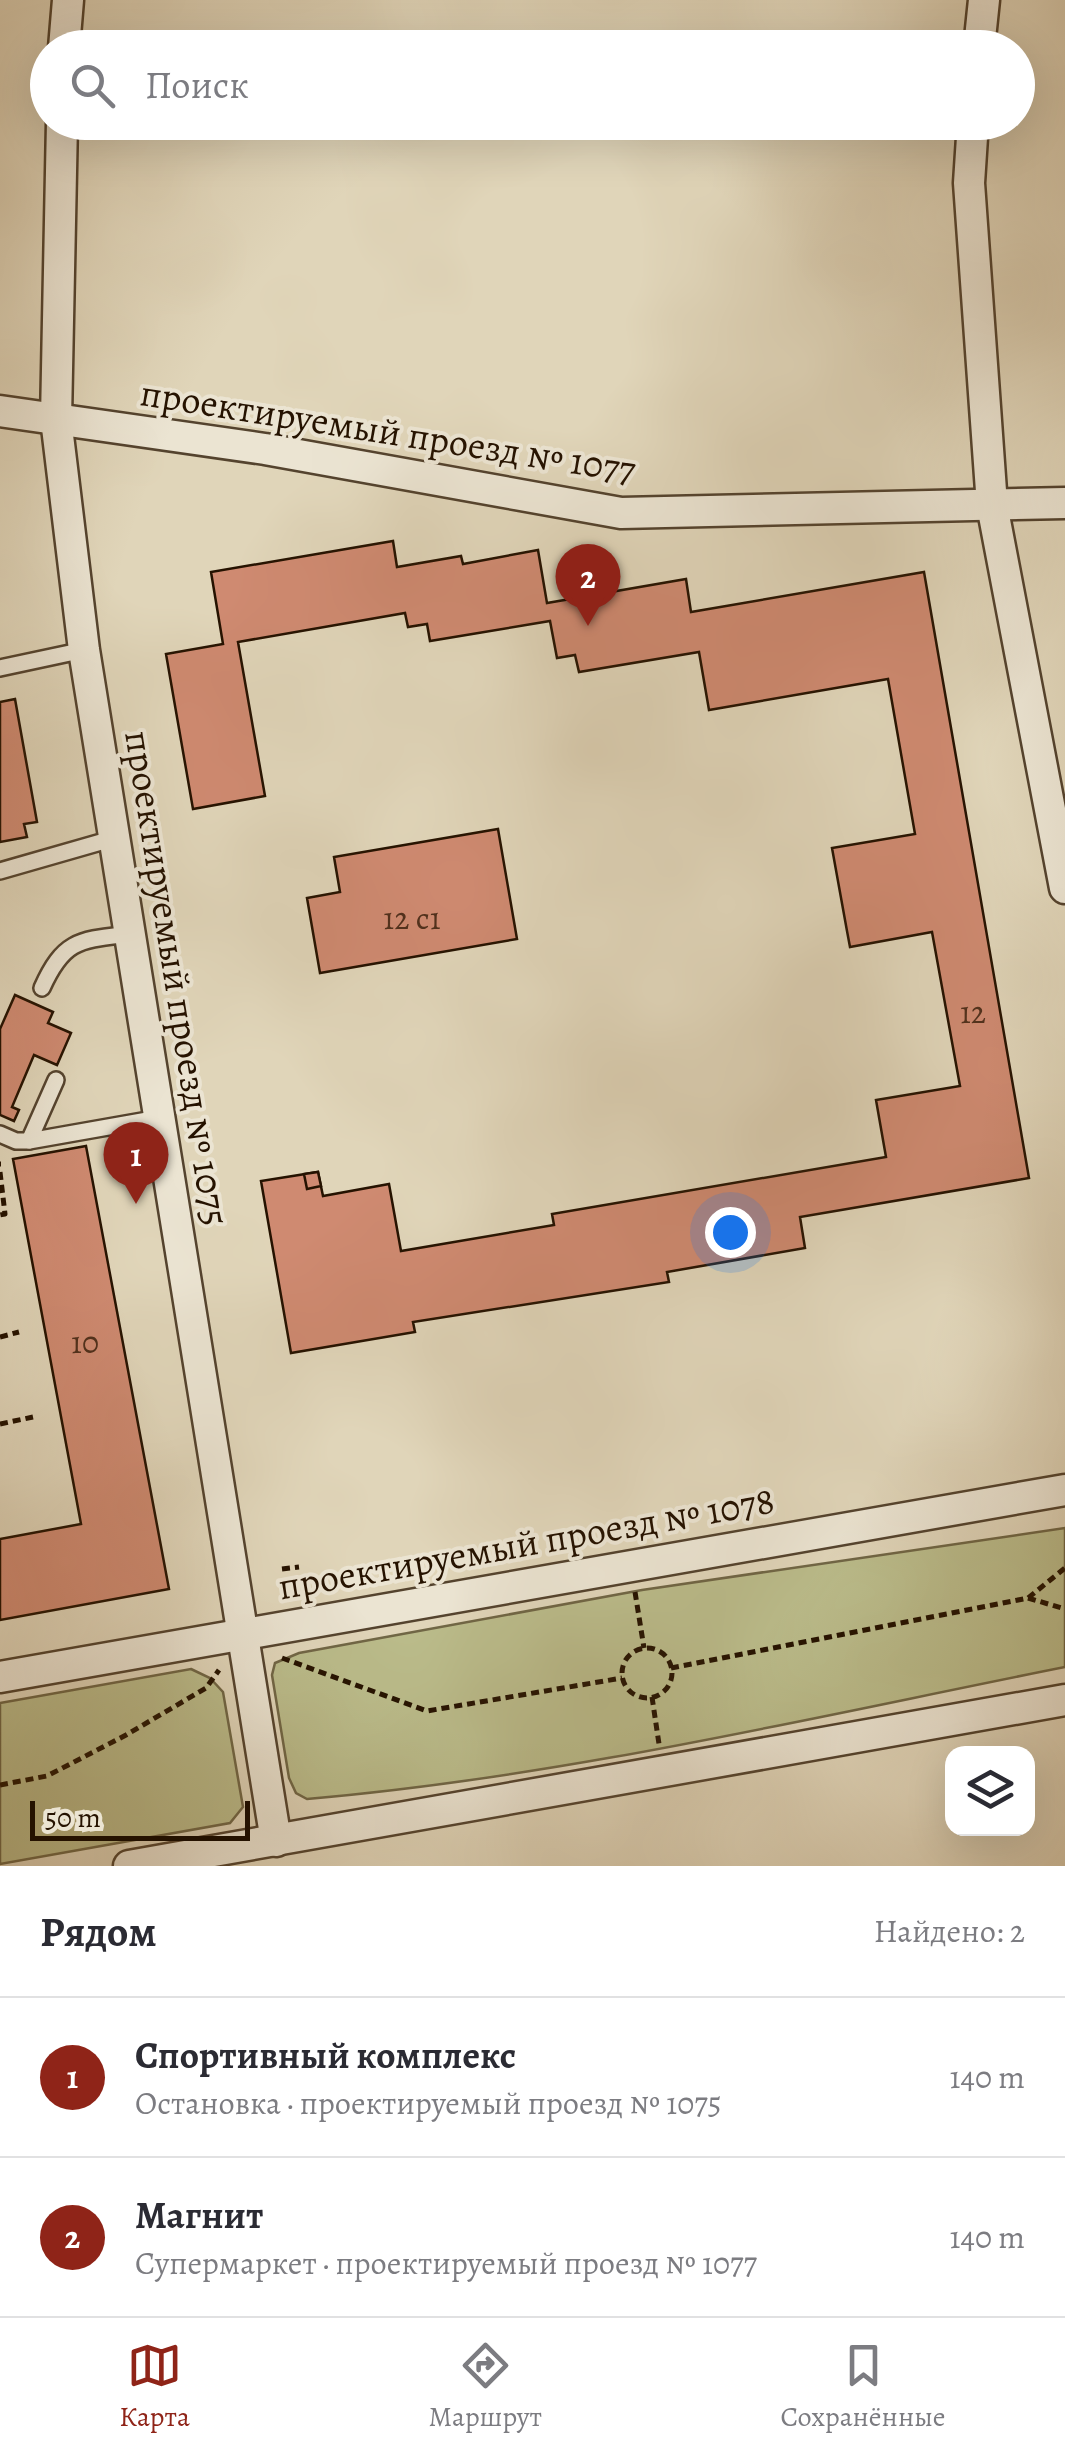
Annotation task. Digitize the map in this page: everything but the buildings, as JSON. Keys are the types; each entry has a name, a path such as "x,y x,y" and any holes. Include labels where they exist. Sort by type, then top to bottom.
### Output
{"street":[{"path":"66,30 68,0"},
{"path":"981,30 984,0"},
{"name":"проектируемый проезд № 1075","path":"62,140 56,419 84,650 276,1841"},
{"path":"972,140 968,184 992,505 1065,888"},
{"name":"проектируемый проезд № 1077","path":"0,411 265,449 620,513 1065,503"},
{"name":"проектируемый проезд № 1078","path":"0,1677 1065,1490"},
{"path":"129,1866 1065,1700"}],"lane":[{"path":"0,668 84,650"},
{"path":"0,870 114,838"},
{"path":"42,988 52,966 69,946 80,940 130,934"},
{"path":"30,1141 56,1080"},
{"path":"0,1134 16,1141 30,1141 160,1118"}],"path":[{"path":"0,1167 5,1214 0,1215"},
{"path":"0,1336 19,1332"},
{"path":"0,1424 34,1417"},
{"path":"282,1569 299,1566"},
{"path":"1028,1598 1065,1568"},
{"path":"634,1585 644,1648"},
{"path":"671,1668 1028,1598 1065,1609"},
{"path":"0,1785 47,1776 126,1736 206,1688 242,1634"},
{"path":"644,1648 662,1652 671,1668 668,1686 652,1698 633,1694 622,1678 624,1661 644,1648"},
{"path":"277,1656 428,1711 622,1678"},
{"path":"652,1698 660,1752"}],"green space":[{"path":"1065,1528 1065,1667 688,1744 498,1776 307,1799 296,1793 289,1778 272,1675 275,1663 299,1653 642,1590"},
{"path":"191,1669 210,1678 223,1692 243,1807 230,1823 0,1864 0,1703"}],"place":[{"name":"Магнит","path":"588,626"},
{"name":"Спортивный комплекс","path":"136,1204"}]}
